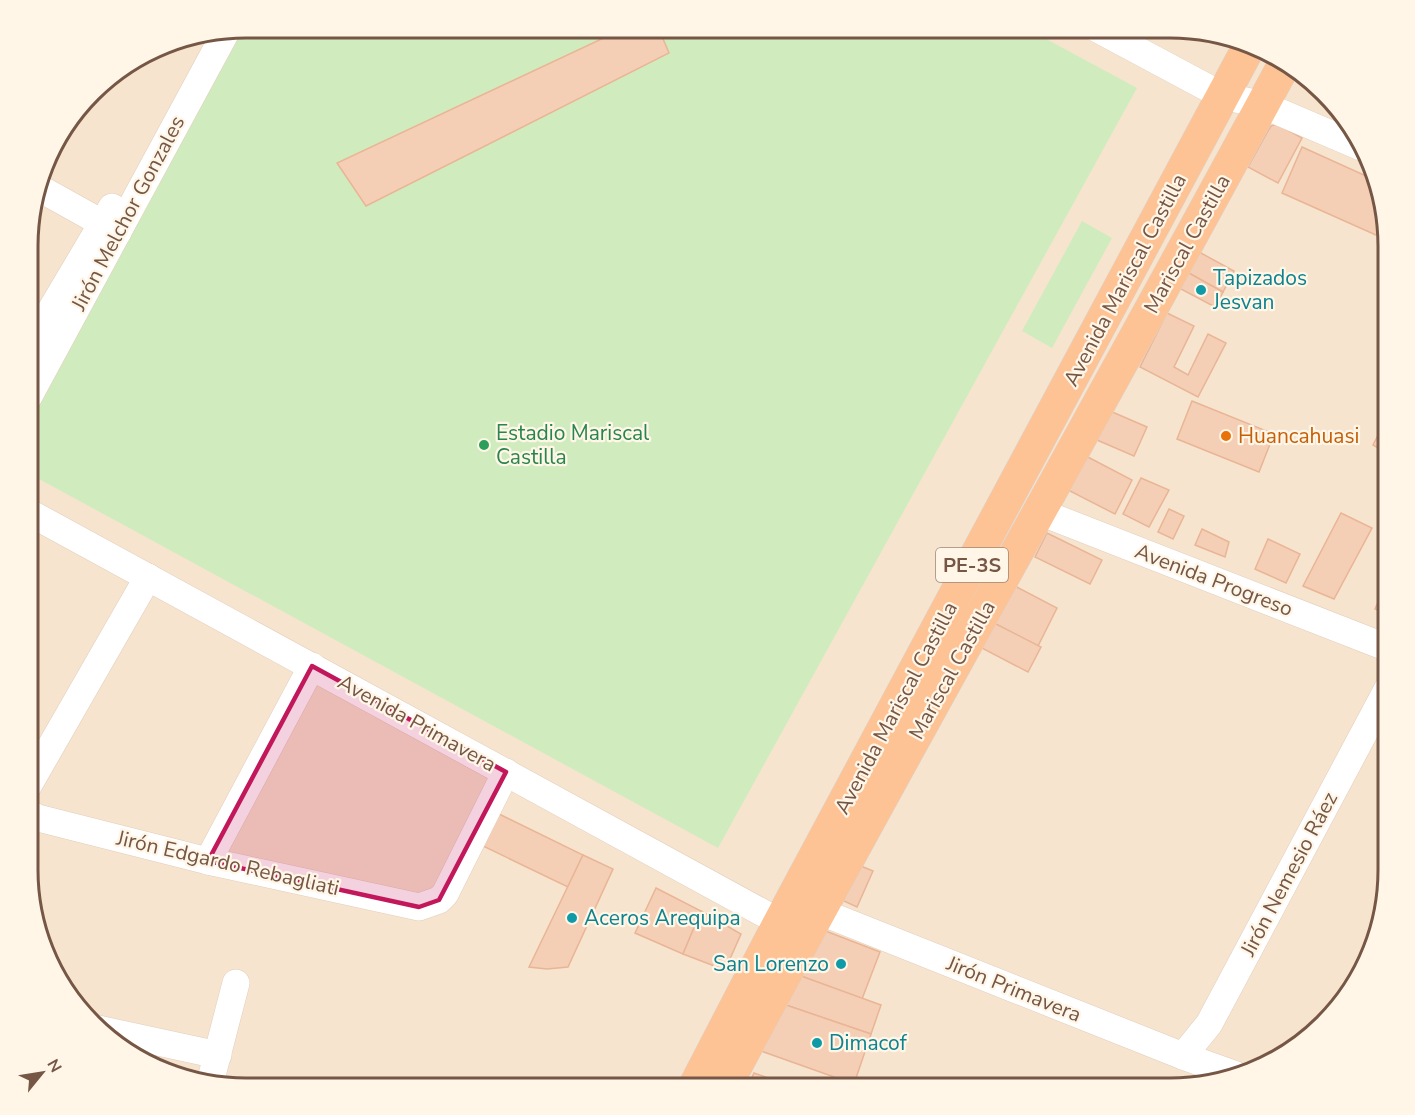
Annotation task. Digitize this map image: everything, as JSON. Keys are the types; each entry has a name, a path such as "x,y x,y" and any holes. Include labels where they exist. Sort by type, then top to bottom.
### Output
{"highway":[{"name":"Avenida Mariscal Castilla","path":"700,1077 799,917 1246,52"},
{"name":"Mariscal Castilla","path":"729,1078 799,917 1041,512 1281,70"}],"street":[{"path":"1115,38 1224,96 1263,105 1350,142"},
{"name":"Jirón Melchor Gonzales","path":"38,334 111,228 222,39"},
{"name":"Jirón Melchor Gonzales","path":"38,376 200,43"},
{"path":"45,191 111,228"},
{"name":"Avenida Progreso","path":"1041,512 1377,644"},
{"name":"Avenida Primavera","path":"38,517 506,772 799,917"},
{"path":"38,769 148,577"},
{"path":"208,861 312,666"},
{"name":"Jirón Nemesio Ráez","path":"1184,1056 1209,1024 1377,708"},
{"name":"Jirón Edgardo Rebagliati","path":"38,818 208,861 419,907 439,900 445,894 506,772"},
{"name":"Jirón Primavera","path":"799,917 1223,1070"},
{"path":"212,1075 236,983"},
{"path":"117,1033 218,1055"}],"highlighted area":[{"path":"312,666 506,772 439,900 419,907 208,861"}],"shaded area":[{"path":"1183,38 1210,41 1249,53 1274,65 1307,89 1335,119 1362,166 1374,205 1378,246 1377,883 1374,910 1362,949 1350,974 1326,1007 1296,1035 1274,1050 1249,1062 1210,1074 1170,1078 232,1077 205,1074 166,1062 141,1050 108,1026 89,1007 65,974 53,949 41,910 38,883 39,218 49,179 59,154 80,119 98,98 141,65 179,49 218,39"}],"green space":[{"name":"Estadio Mariscal Castilla","path":"236,38 1044,38 1137,88 718,848 38,478 38,400"},
{"path":"1082,221 1112,238 1052,348 1022,331"}],"building":[{"path":"604,38 663,38 669,53 366,206 337,163"},
{"path":"1277,124 1302,138 1278,183 1248,167 1271,126"},
{"path":"1302,147 1365,175 1374,205 1377,236 1282,193"},
{"path":"1199,252 1234,271 1223,292 1187,272"},
{"name":"Tapizados Jesvan","path":"1187,272 1223,292 1215,307 1179,288"},
{"path":"1167,313 1194,326 1174,367 1188,375 1208,334 1226,343 1198,397 1140,367"},
{"name":"Huancahuasi","path":"1192,401 1274,434 1259,472 1177,439"},
{"path":"1110,411 1147,427 1134,456 1097,440"},
{"path":"1378,436 1378,448 1373,445"},
{"path":"1084,455 1132,480 1115,514 1066,489"},
{"path":"1141,478 1169,490 1149,527 1123,514"},
{"path":"1169,509 1184,516 1173,539 1158,532"},
{"path":"1341,513 1372,528 1334,599 1303,586"},
{"path":"1202,529 1229,542 1225,557 1195,545"},
{"path":"1047,533 1102,560 1090,584 1035,557"},
{"path":"1268,539 1300,554 1286,583 1255,569"},
{"path":"1009,583 1057,608 1038,646 990,621"},
{"path":"990,621 1041,647 1028,672 978,646"},
{"path":"499,814 583,855 568,887 483,846"},
{"name":"Aceros Arequipa","path":"583,855 613,869 568,967 547,969 529,967"},
{"path":"851,862 873,871 857,907 835,897"},
{"path":"656,888 701,911 683,954 635,933"},
{"path":"701,911 741,934 725,970 683,954"},
{"name":"San Lorenzo","path":"823,930 880,952 862,999 801,976"},
{"path":"801,976 881,1005 871,1034 786,1005"},
{"name":"Dimacof","path":"786,1005 871,1034 856,1078 836,1078 761,1051"},
{"path":"754,1073 767,1078 752,1078"}],"place":[{"name":"Tapizados Jesvan","path":"1201,290"},
{"name":"Huancahuasi","path":"1226,436"},
{"name":"Estadio Mariscal Castilla","path":"484,445"},
{"name":"Aceros Arequipa","path":"572,918"},
{"name":"San Lorenzo","path":"841,964"},
{"name":"Dimacof","path":"817,1043"}]}
